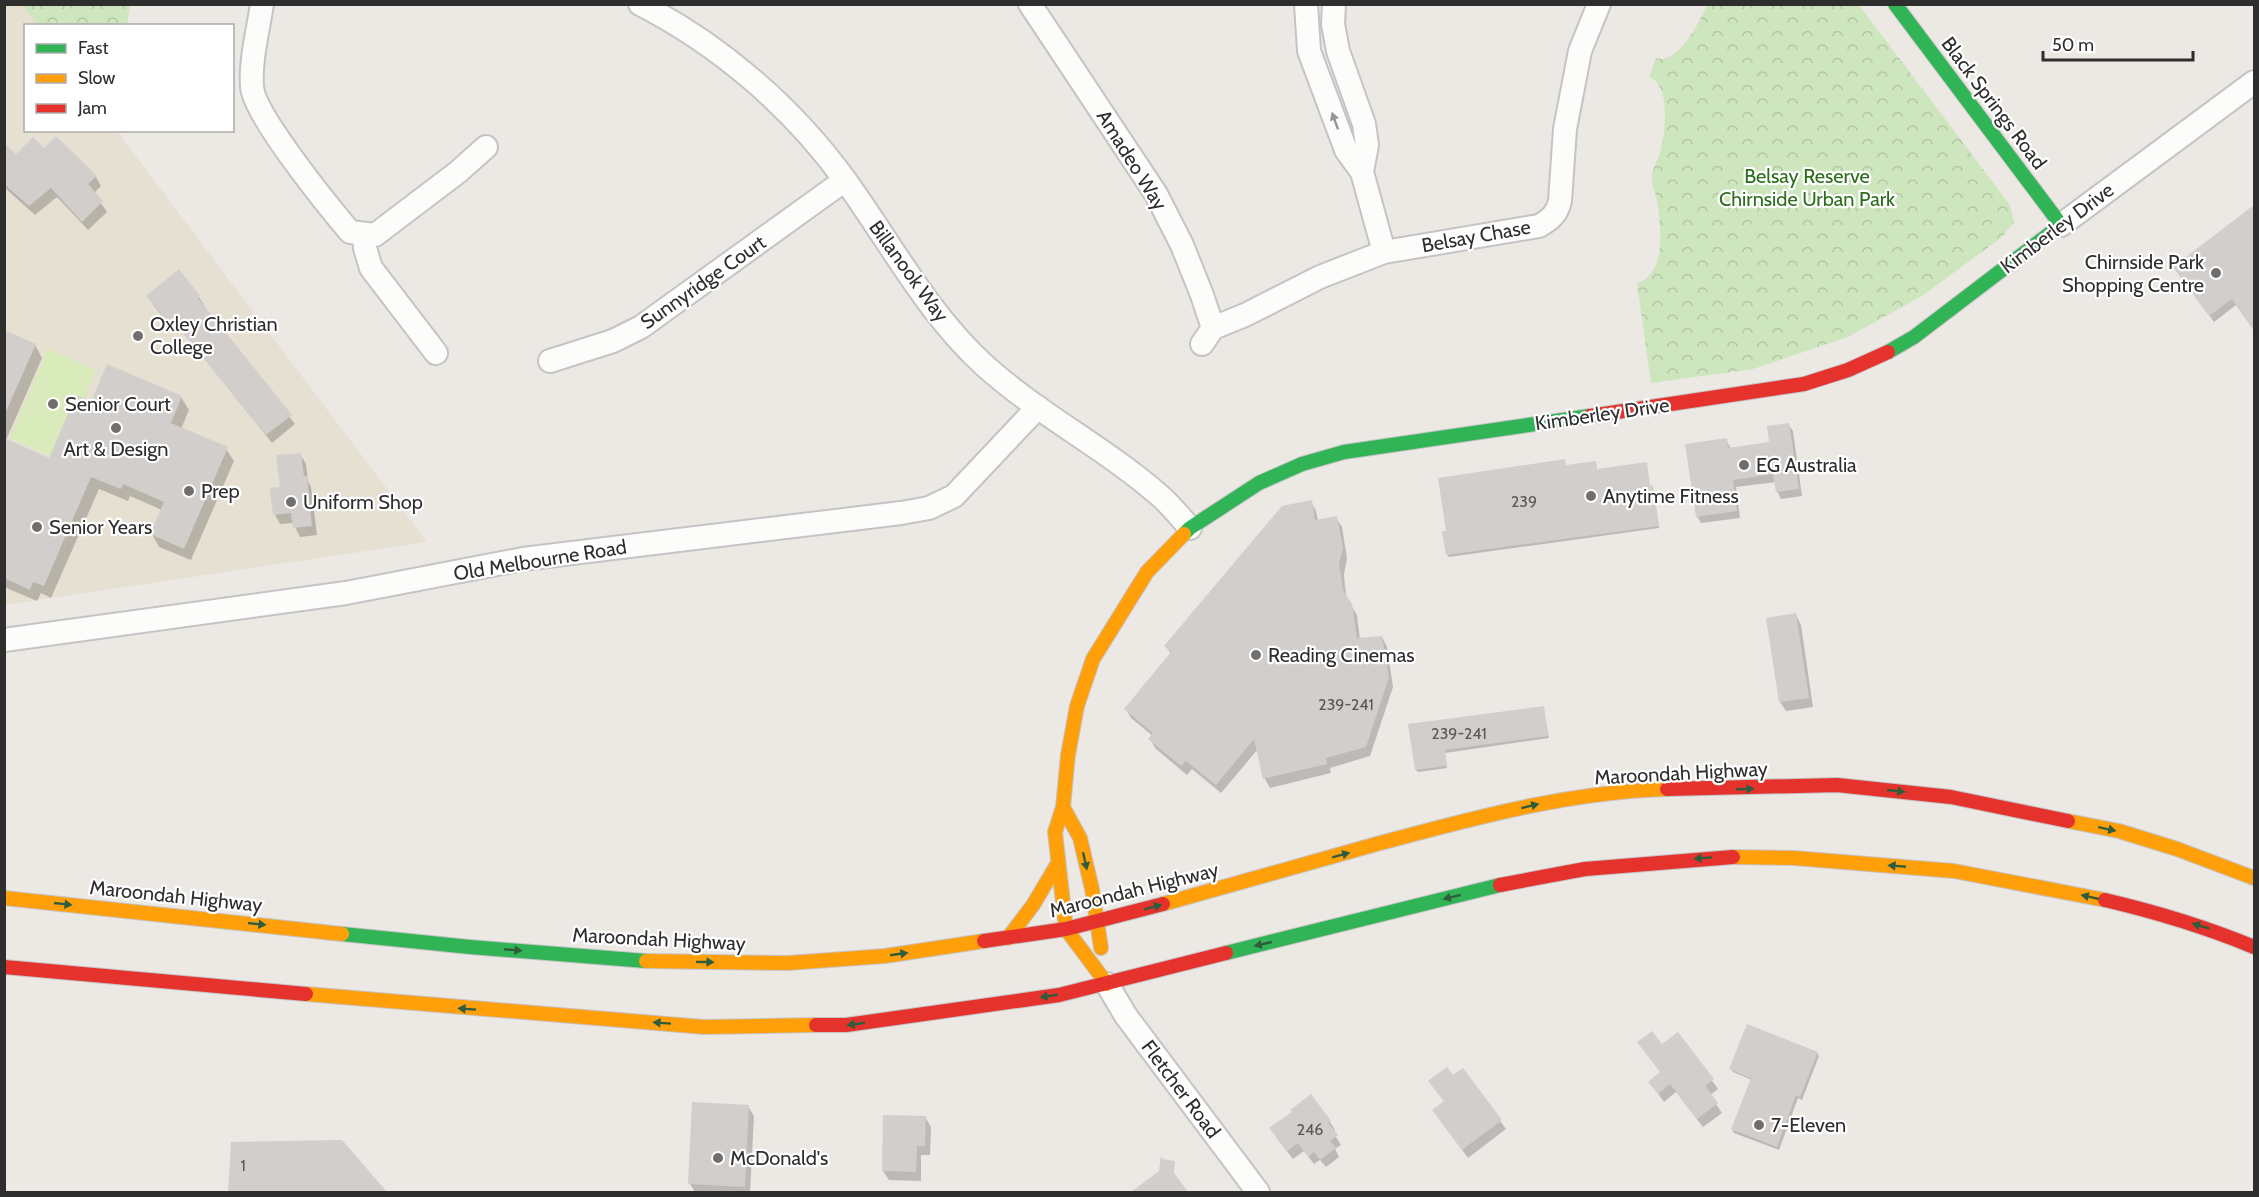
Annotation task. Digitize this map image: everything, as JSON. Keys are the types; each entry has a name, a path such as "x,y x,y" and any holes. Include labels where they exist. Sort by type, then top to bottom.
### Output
{"main road":[{"name":"Black Springs Road","path":"1896,4 2061,225"},
{"name":"Kimberley Drive","path":"1107,984 1066,929 1055,832 1064,807 1068,755 1077,706 1093,659 1118,615 1147,572 1190,528 1259,483 1302,464 1344,452 1804,384 1854,369 1892,351 1914,337 2061,225"},
{"name":"Maroondah Highway","path":"4,898 470,946 646,961 788,963 885,956 1066,929 1425,831 1543,803 1647,790 1837,785 1951,797 2118,831 2177,849 2254,878"},
{"path":"1064,807 1080,838 1107,984"},
{"path":"4,967 452,1008 704,1027 846,1025 1049,996 1107,984 1509,883 1585,869 1722,857 1794,858 1954,872 2073,893 2147,910 2216,931 2254,947"},
{"path":"1008,938 1033,904 1058,863"}],"street":[{"path":"262,4 252,89 261,113 325,203 350,232 375,235 458,172 486,147"},
{"name":"Billanook Way","path":"639,4 663,16 715,51 786,112 818,146 845,180 928,302 984,364 1038,407 1124,466 1162,496 1190,528"},
{"name":"Amadeo Way","path":"1030,4 1156,194 1182,245 1202,295 1207,336"},
{"path":"1306,4 1309,51 1346,150 1362,172 1384,252"},
{"path":"1334,4 1333,24 1338,51 1364,124 1367,145 1362,172"},
{"name":"Belsay Chase","path":"1207,336 1320,277 1384,252 1539,226 1550,220 1558,211 1560,201 1564,129 1580,51 1599,4"},
{"name":"Kimberley Drive","path":"2061,225 2254,82"},
{"name":"Sunnyridge Court","path":"550,361 614,341 641,327 845,180"},
{"path":"364,234 365,248 371,268 436,353"},
{"name":"Old Melbourne Road","path":"4,640 346,593 523,559 929,508 954,496 1038,407"},
{"name":"Fletcher Road","path":"1107,984 1126,1016 1258,1192"}],"shaded area":[{"name":"Oxley Christian College","path":"22,4 37,24 24,24 24,132 118,132 427,542 5,605 4,5"}],"green space":[{"path":"22,5 130,5 127,24 37,24"},
{"name":"Belsay Reserve Chirnside Urban Park","path":"1707,5 1859,5 2010,205 2014,222 2002,237 1922,296 1848,337 1753,369 1651,383 1637,283 1647,278 1653,270 1660,248 1659,211 1652,178 1662,145 1665,111 1661,90 1649,77 1656,58 1664,59 1680,49"},
{"name":"Senior Court","path":"48,349 96,370 58,459 10,438"}],"building":[{"path":"56,136 97,176 88,184 103,201 82,222 51,188 29,206 4,184 4,143 16,154 33,137 44,148"},
{"name":"Chirnside Park Shopping Centre","path":"2254,205 2254,331 2232,299 2209,316 2173,267"},
{"path":"179,269 200,296 198,298 292,415 266,435 172,319 168,322 146,296"},
{"path":"4,330 36,344 4,416"},
{"path":"107,364 182,396 171,423 228,447 184,549 150,534 164,502 123,484 121,489 91,477 44,586 33,582 30,590 4,578 4,438 49,458 76,395 91,402"},
{"path":"1789,423 1799,489 1776,492 1773,474 1733,480 1737,511 1696,517 1685,444 1727,438 1728,448 1769,442 1767,426"},
{"name":"Uniform Shop","path":"301,453 304,476 307,476 312,526 293,528 291,513 273,515 270,488 280,487 276,455"},
{"path":"1565,459 1566,465 1596,461 1597,469 1647,462 1659,526 1446,555 1442,531 1446,531 1438,478"},
{"name":"Reading Cinemas","path":"1312,500 1315,520 1337,516 1343,548 1339,564 1343,590 1352,604 1357,638 1382,636 1389,677 1366,747 1326,758 1327,764 1263,779 1254,739 1216,785 1186,761 1181,766 1148,739 1153,733 1124,709 1171,652 1164,646 1282,506"},
{"path":"1796,613 1809,698 1779,702 1766,618"},
{"path":"1544,706 1548,736 1445,750 1447,766 1415,770 1408,724"},
{"name":"7-Eleven","path":"1747,1024 1818,1052 1800,1097 1796,1095 1777,1147 1731,1129 1752,1076 1750,1078 1729,1069"},
{"path":"1652,1031 1662,1044 1678,1032 1714,1079 1705,1086 1718,1103 1697,1119 1670,1084 1658,1094 1648,1082 1660,1072 1637,1042"},
{"path":"1447,1067 1453,1075 1463,1068 1502,1120 1462,1150 1432,1110 1444,1101 1428,1081"},
{"path":"1311,1094 1331,1121 1328,1123 1338,1135 1330,1141 1336,1148 1320,1160 1314,1152 1308,1157 1298,1143 1287,1151 1269,1128 1292,1112 1290,1110"},
{"name":"McDonald's","path":"692,1102 749,1105 745,1187 688,1184"},
{"path":"883,1115 926,1116 925,1146 917,1146 916,1172 882,1171"},
{"path":"342,1140 387,1192 228,1192 231,1142"},
{"path":"1161,1156 1163,1159 1175,1161 1174,1173 1188,1192 1131,1192 1159,1171"}],"traffic: fast":[{"path":"1888,352 1914,337 2061,225 1895,4"},
{"path":"1184,534 1259,483 1302,464 1344,452 1590,416"},
{"path":"1226,953 1500,885"},
{"path":"342,934 646,961"}],"traffic: slow":[{"path":"1107,984 1066,929 1055,832 1063,807 1068,755 1077,706 1093,659 1147,572 1184,534"},
{"path":"1163,904 1373,845 1518,808 1592,795 1667,789"},
{"path":"1063,807 1080,838 1092,889 1101,948"},
{"path":"2068,821 2119,831 2177,849 2254,878"},
{"path":"1733,857 1794,858 1954,871 2105,900"},
{"path":"1008,938 1033,905 1058,863"},
{"path":"4,898 342,934"},
{"path":"646,961 788,963 885,956 984,941"},
{"path":"306,994 704,1027 816,1025"}],"traffic: jam":[{"path":"1590,416 1804,384 1848,370 1888,352"},
{"path":"1667,789 1837,785 1951,797 2068,821"},
{"path":"1500,885 1585,869 1733,857"},
{"path":"2105,900 2181,920 2254,947"},
{"path":"984,941 1066,929 1163,904"},
{"path":"816,1025 846,1025 1059,995 1226,953"},
{"path":"4,967 306,994"}],"place":[{"name":"Chirnside Park Shopping Centre","path":"2216,273"},
{"name":"Oxley Christian College","path":"138,336"},
{"name":"Senior Court","path":"53,404"},
{"name":"Art & Design","path":"116,428"},
{"name":"EG Australia","path":"1744,465"},
{"name":"Prep","path":"189,491"},
{"name":"Anytime Fitness","path":"1591,496"},
{"name":"Uniform Shop","path":"291,502"},
{"name":"Senior Years","path":"37,527"},
{"name":"Reading Cinemas","path":"1256,655"},
{"name":"7-Eleven","path":"1759,1125"},
{"name":"McDonald's","path":"718,1158"}]}
